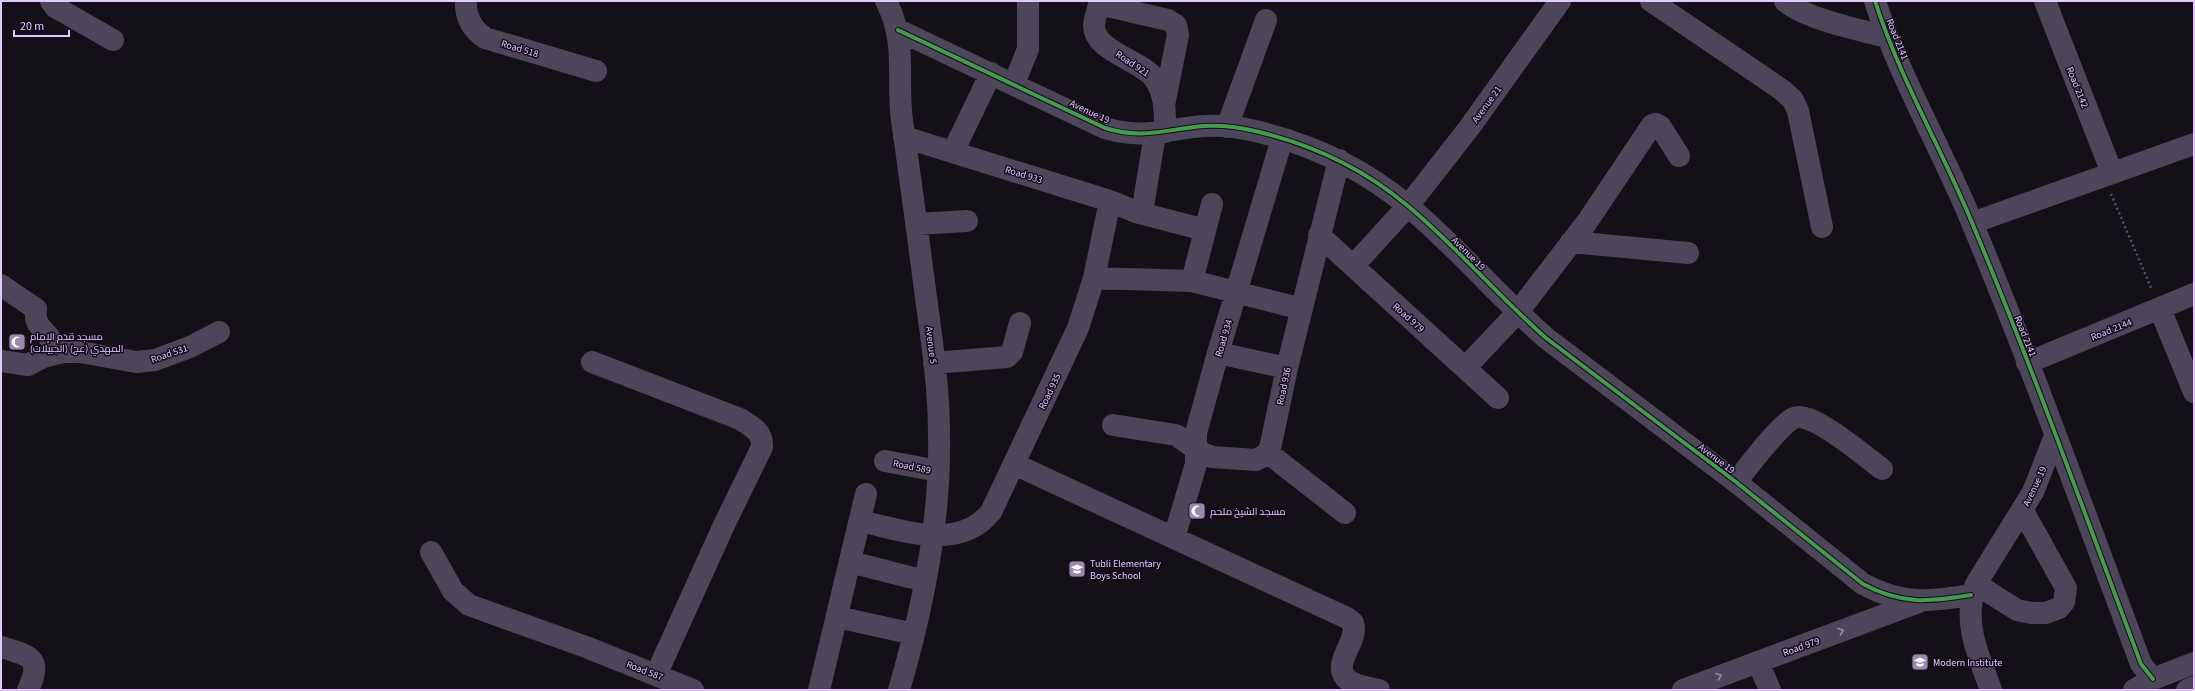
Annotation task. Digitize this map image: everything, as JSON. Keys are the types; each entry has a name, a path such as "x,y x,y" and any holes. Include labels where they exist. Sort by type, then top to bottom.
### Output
{"street":[{"path":"51,1 59,10 113,40"},
{"name":"Road 518","path":"466,1 467,16 471,25 485,38 596,71"},
{"name":"Avenue 19","path":"869,1 991,73 1105,128 1121,133 1160,133 1204,126 1227,127 1255,131 1311,148 1339,160 1373,180 1408,206 1463,257 1517,313 1546,338 1736,482 1863,584 1892,597 1920,602 1974,590"},
{"path":"1014,84 1028,49 1028,1"},
{"name":"Avenue 21","path":"1353,266 1408,206 1469,128 1560,1"},
{"path":"1651,1 1771,82 1793,100 1798,111 1822,226"},
{"name":"Road 2141","path":"1786,1 1792,7 1837,24 1887,37"},
{"name":"Road 2141","path":"1875,1 1887,37 1972,223 2055,436 2141,664 2153,680"},
{"name":"Road 2142","path":"2045,1 2108,175"},
{"path":"1099,2 1168,20 1176,25 1178,35 1164,106"},
{"name":"Road 921","path":"1099,2 1094,24 1099,40 1147,71 1159,87 1164,106 1160,133"},
{"name":"Avenue 5","path":"893,16 900,46 900,100 934,363 940,436 933,536 914,634 899,690"},
{"path":"1227,127 1266,20"},
{"path":"953,152 991,73"},
{"path":"1465,368 1517,313 1587,222 1652,126 1656,124 1660,126 1679,156"},
{"path":"1142,213 1160,133"},
{"name":"Road 933","path":"904,137 1110,201 1142,213 1205,230"},
{"name":"Road 934","path":"1174,538 1196,464 1196,433 1218,353 1282,139"},
{"path":"1972,223 2194,144"},
{"name":"Road 936","path":"1268,453 1287,368 1339,160"},
{"name":"Road 935","path":"933,536 971,530 983,522 991,512 1074,338 1094,278 1110,201"},
{"path":"1192,281 1212,204"},
{"path":"917,224 967,221"},
{"name":"Road 979","path":"1320,235 1498,398"},
{"path":"1571,242 1688,253"},
{"path":"1094,278 1192,281 1302,309"},
{"path":"1,285 36,309 35,317 39,328 51,341 54,353"},
{"name":"Road 2144","path":"2027,363 2194,294"},
{"path":"2160,309 2194,392"},
{"path":"934,363 1007,357 1012,352 1020,323"},
{"name":"Road 531","path":"1,361 28,365 54,353 80,352 136,362 155,360 190,347 219,332"},
{"path":"1218,353 1287,368"},
{"path":"592,362 740,419 759,432 762,439 762,446 724,525 656,675"},
{"path":"1736,482 1784,425 1794,417 1807,417 1820,424 1882,469"},
{"path":"1114,424 1176,435 1196,449 1212,456 1256,460 1268,453 1345,513"},
{"name":"Avenue 19","path":"1991,690 1971,635 1969,621 1974,590 2034,492 2055,436"},
{"name":"Road 589","path":"885,461 938,472"},
{"path":"1014,464 1350,620 1353,623 1355,632 1341,664 1342,670 1349,681 1379,690"},
{"path":"819,690 866,494"},
{"path":"1974,590 2017,610 2031,613 2046,613 2059,608 2064,602 2066,588 2023,511"},
{"path":"860,521 933,536"},
{"name":"Road 587","path":"430,552 453,591 464,602 693,690"},
{"path":"850,562 925,581"},
{"name":"Road 979","path":"1690,689 1920,602"},
{"path":"837,618 914,634"},
{"path":"1,647 26,654 33,661 35,675 28,690"},
{"path":"1758,662 1770,690"},
{"path":"2134,690 2153,680 2194,664"},
{"path":"2187,690 2194,687"}],"path":[{"path":"2108,175 2160,309"}],"cycle path":[{"path":"1875,1 1896,58 1973,225 2038,388 2141,664 2153,679"},
{"path":"898,30 1105,128 1132,133 1155,133 1204,126 1242,128 1276,136 1296,143 1355,169 1373,180 1408,206 1461,255 1546,338 1736,482 1863,584 1890,596 1903,599 1929,600 1971,595"}],"place":[{"name":"مسجد قدَم الإمام المهدي (عج) (الجبيلات)","path":"17,342"},
{"name":"مسجد الشيخ ملحم","path":"1197,511"},
{"name":"Tubli Elementary Boys School","path":"1077,569"},
{"name":"Modern Institute","path":"1920,662"}]}
